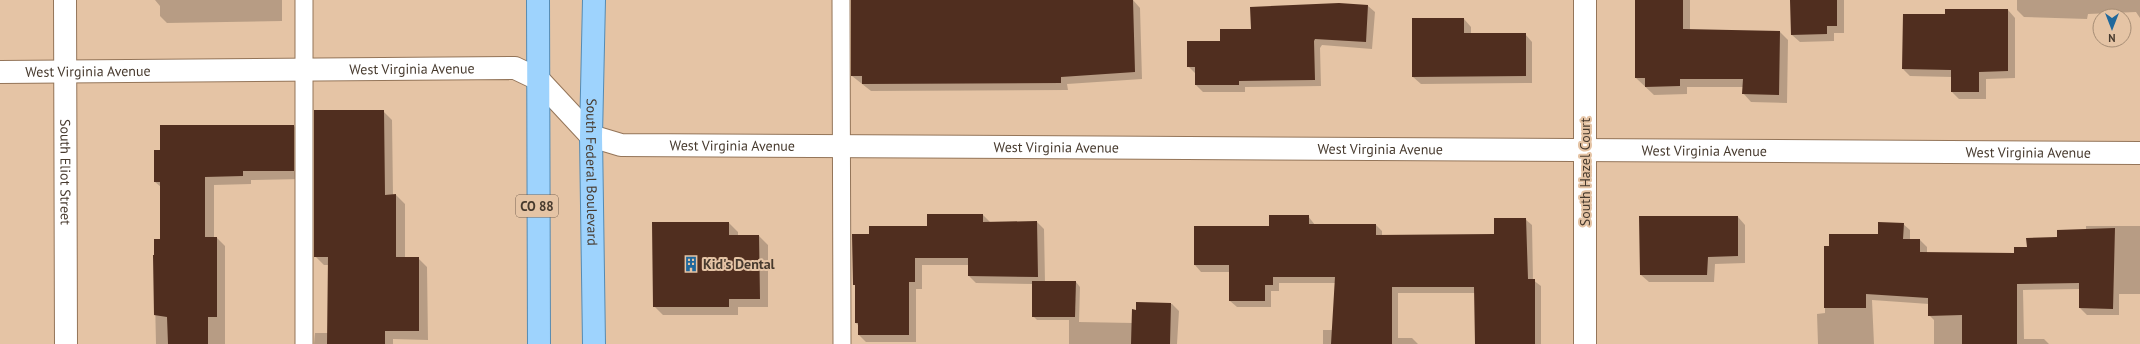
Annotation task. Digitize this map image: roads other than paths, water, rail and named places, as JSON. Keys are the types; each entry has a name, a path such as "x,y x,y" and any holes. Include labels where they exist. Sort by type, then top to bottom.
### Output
{"main road":[{"name":"CO 88","path":"538,0 539,344"},
{"name":"South Federal Boulevard","path":"594,0 592,136 594,344"}],"street":[{"name":"South Eliot Street","path":"65,0 66,344"},
{"name":"South Hazel Court","path":"1585,0 1585,344"},
{"name":"West Virginia Avenue","path":"0,72 515,68 538,79 592,136 621,145 2140,153"}],"lane":[{"path":"304,0 304,344"},
{"path":"841,0 842,344"}],"place":[{"name":"Kid's Dental","path":"691,264"}]}
